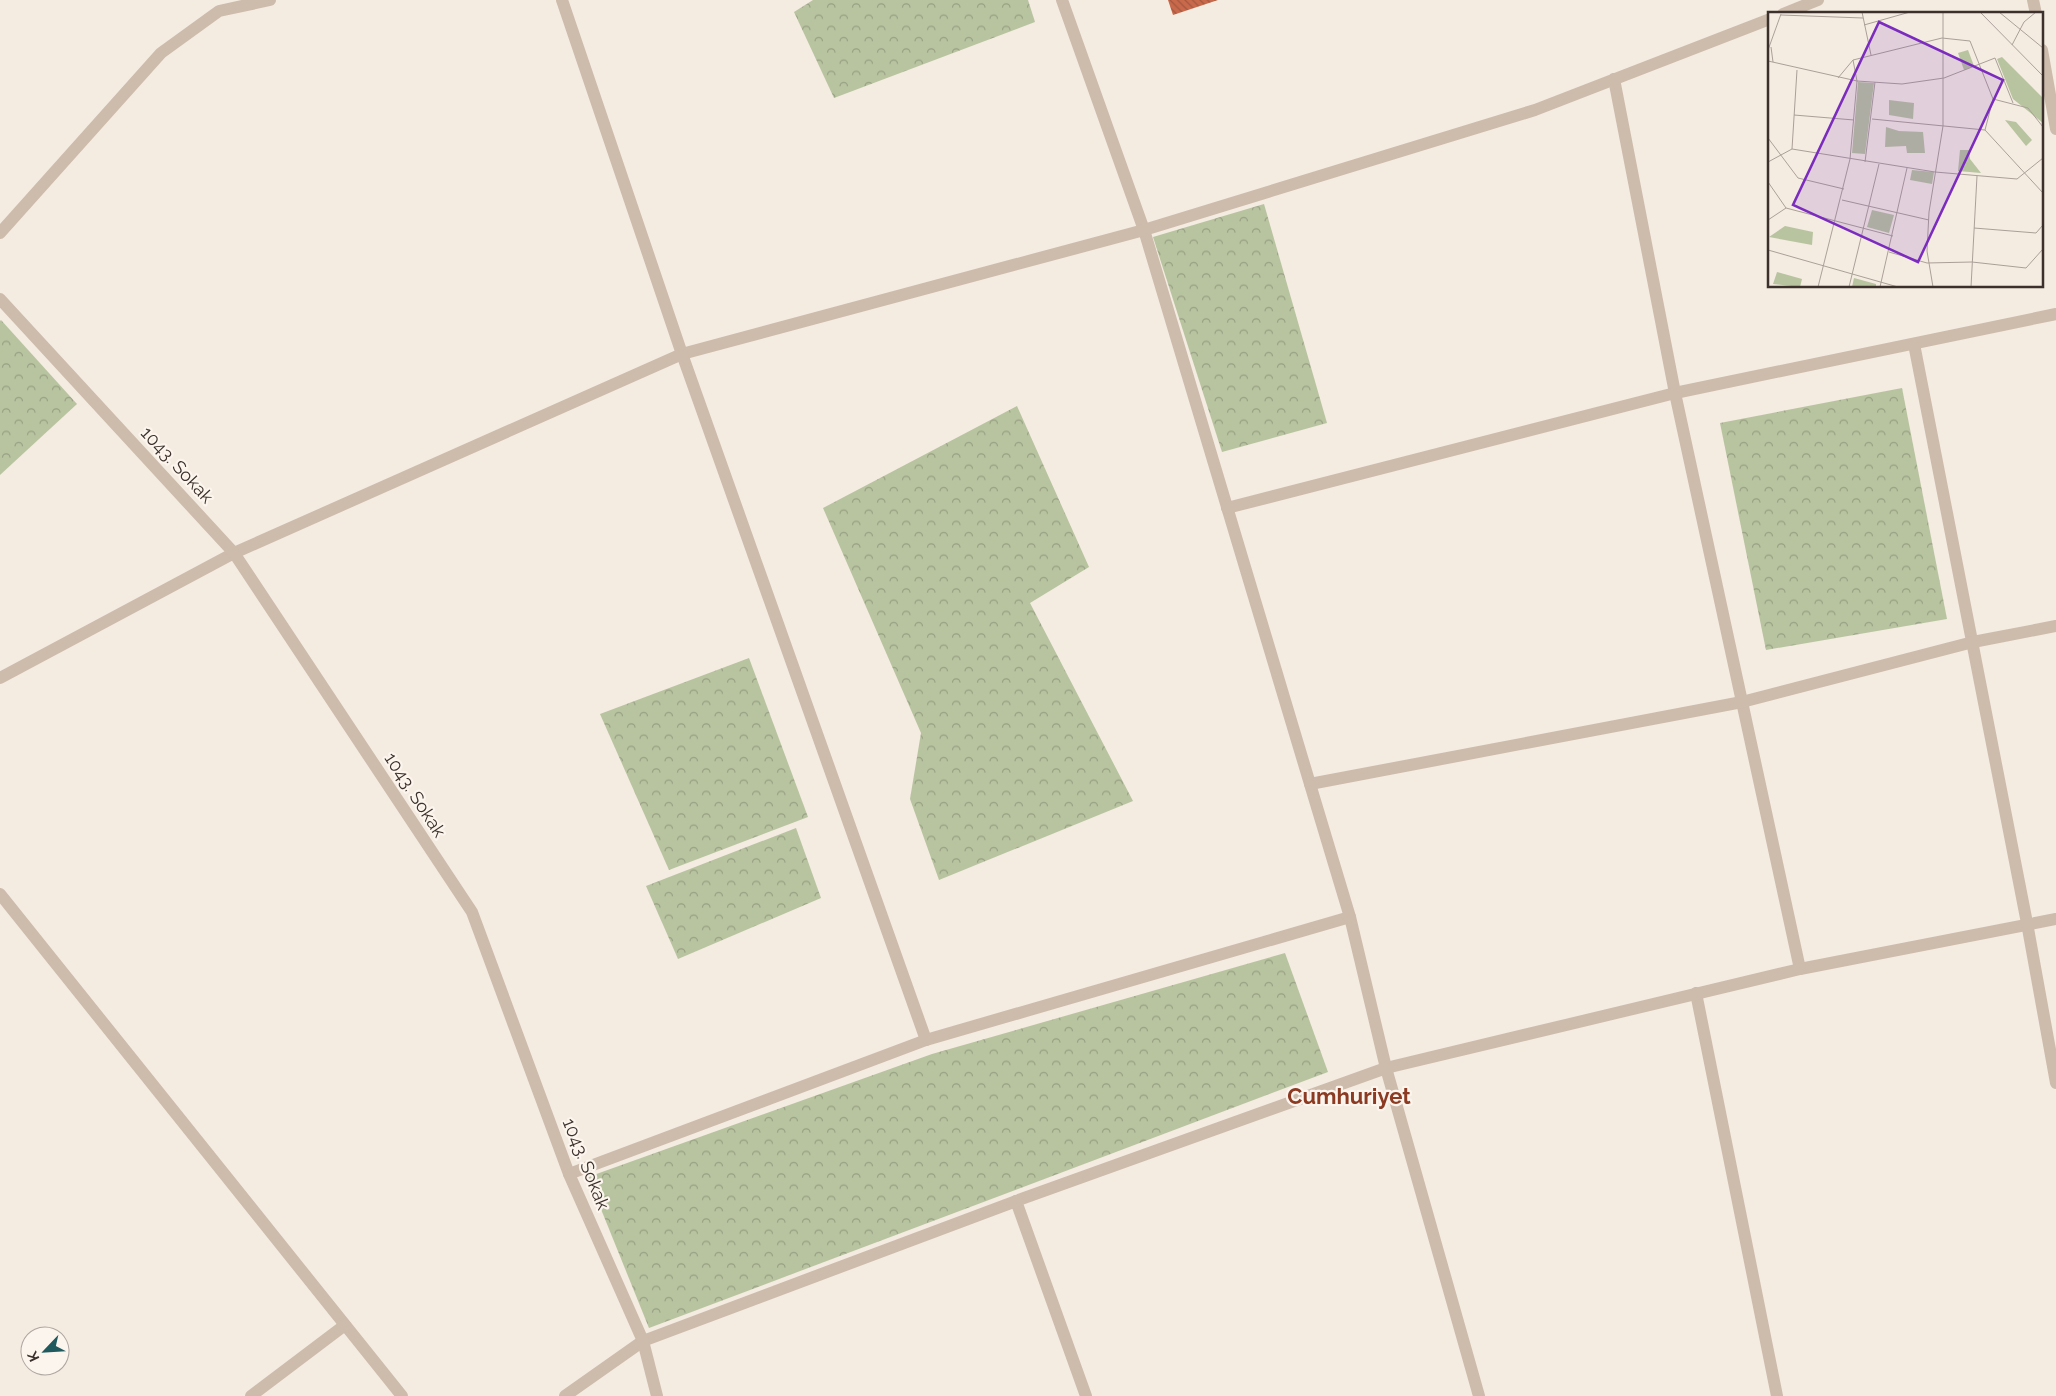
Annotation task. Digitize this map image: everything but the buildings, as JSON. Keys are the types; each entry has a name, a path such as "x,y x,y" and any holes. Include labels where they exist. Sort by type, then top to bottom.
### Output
{"street":[{"path":"0,233 161,54 218,5 270,0"},
{"path":"562,0 682,354 926,1040"},
{"path":"1062,0 1144,230 1350,917 1386,1068 1480,1396"},
{"path":"1788,12 1818,0"},
{"path":"0,678 234,553 682,354 1144,230 1535,110 1768,20"},
{"path":"2044,61 2056,129"},
{"path":"1614,79 1675,392 1800,969"},
{"name":"1043. Sokak","path":"0,298 234,553 472,912 569,1174 643,1341 657,1396"},
{"path":"1227,508 1675,392 2056,314"},
{"path":"1914,344 2027,923 2056,1083"},
{"path":"1310,784 1742,702 1973,642 2056,626"},
{"path":"0,894 402,1396"},
{"path":"569,1174 926,1040 1350,917"},
{"path":"566,1396 643,1341 1016,1201 1386,1068 1800,969 2027,923 2056,919"},
{"path":"1696,994 1777,1396"},
{"path":"1016,1201 1086,1396"},
{"path":"251,1396 344,1325"}],"green space":[{"path":"813,0 1028,0 1035,22 834,98 794,12"},
{"path":"1264,204 1327,423 1222,452 1153,237"},
{"path":"0,321 77,404 0,475"},
{"path":"1902,388 1947,619 1766,650 1720,423"},
{"path":"1017,406 1089,567 1030,603 1133,801 939,880 910,799 921,733 823,508"},
{"path":"749,658 808,817 669,870 600,714"},
{"path":"796,828 821,898 678,959 646,886"},
{"path":"1285,953 1328,1072 649,1328 588,1177 932,1054"}],"district":[{"name":"Cumhuriyet","path":"1349,1096"}]}
